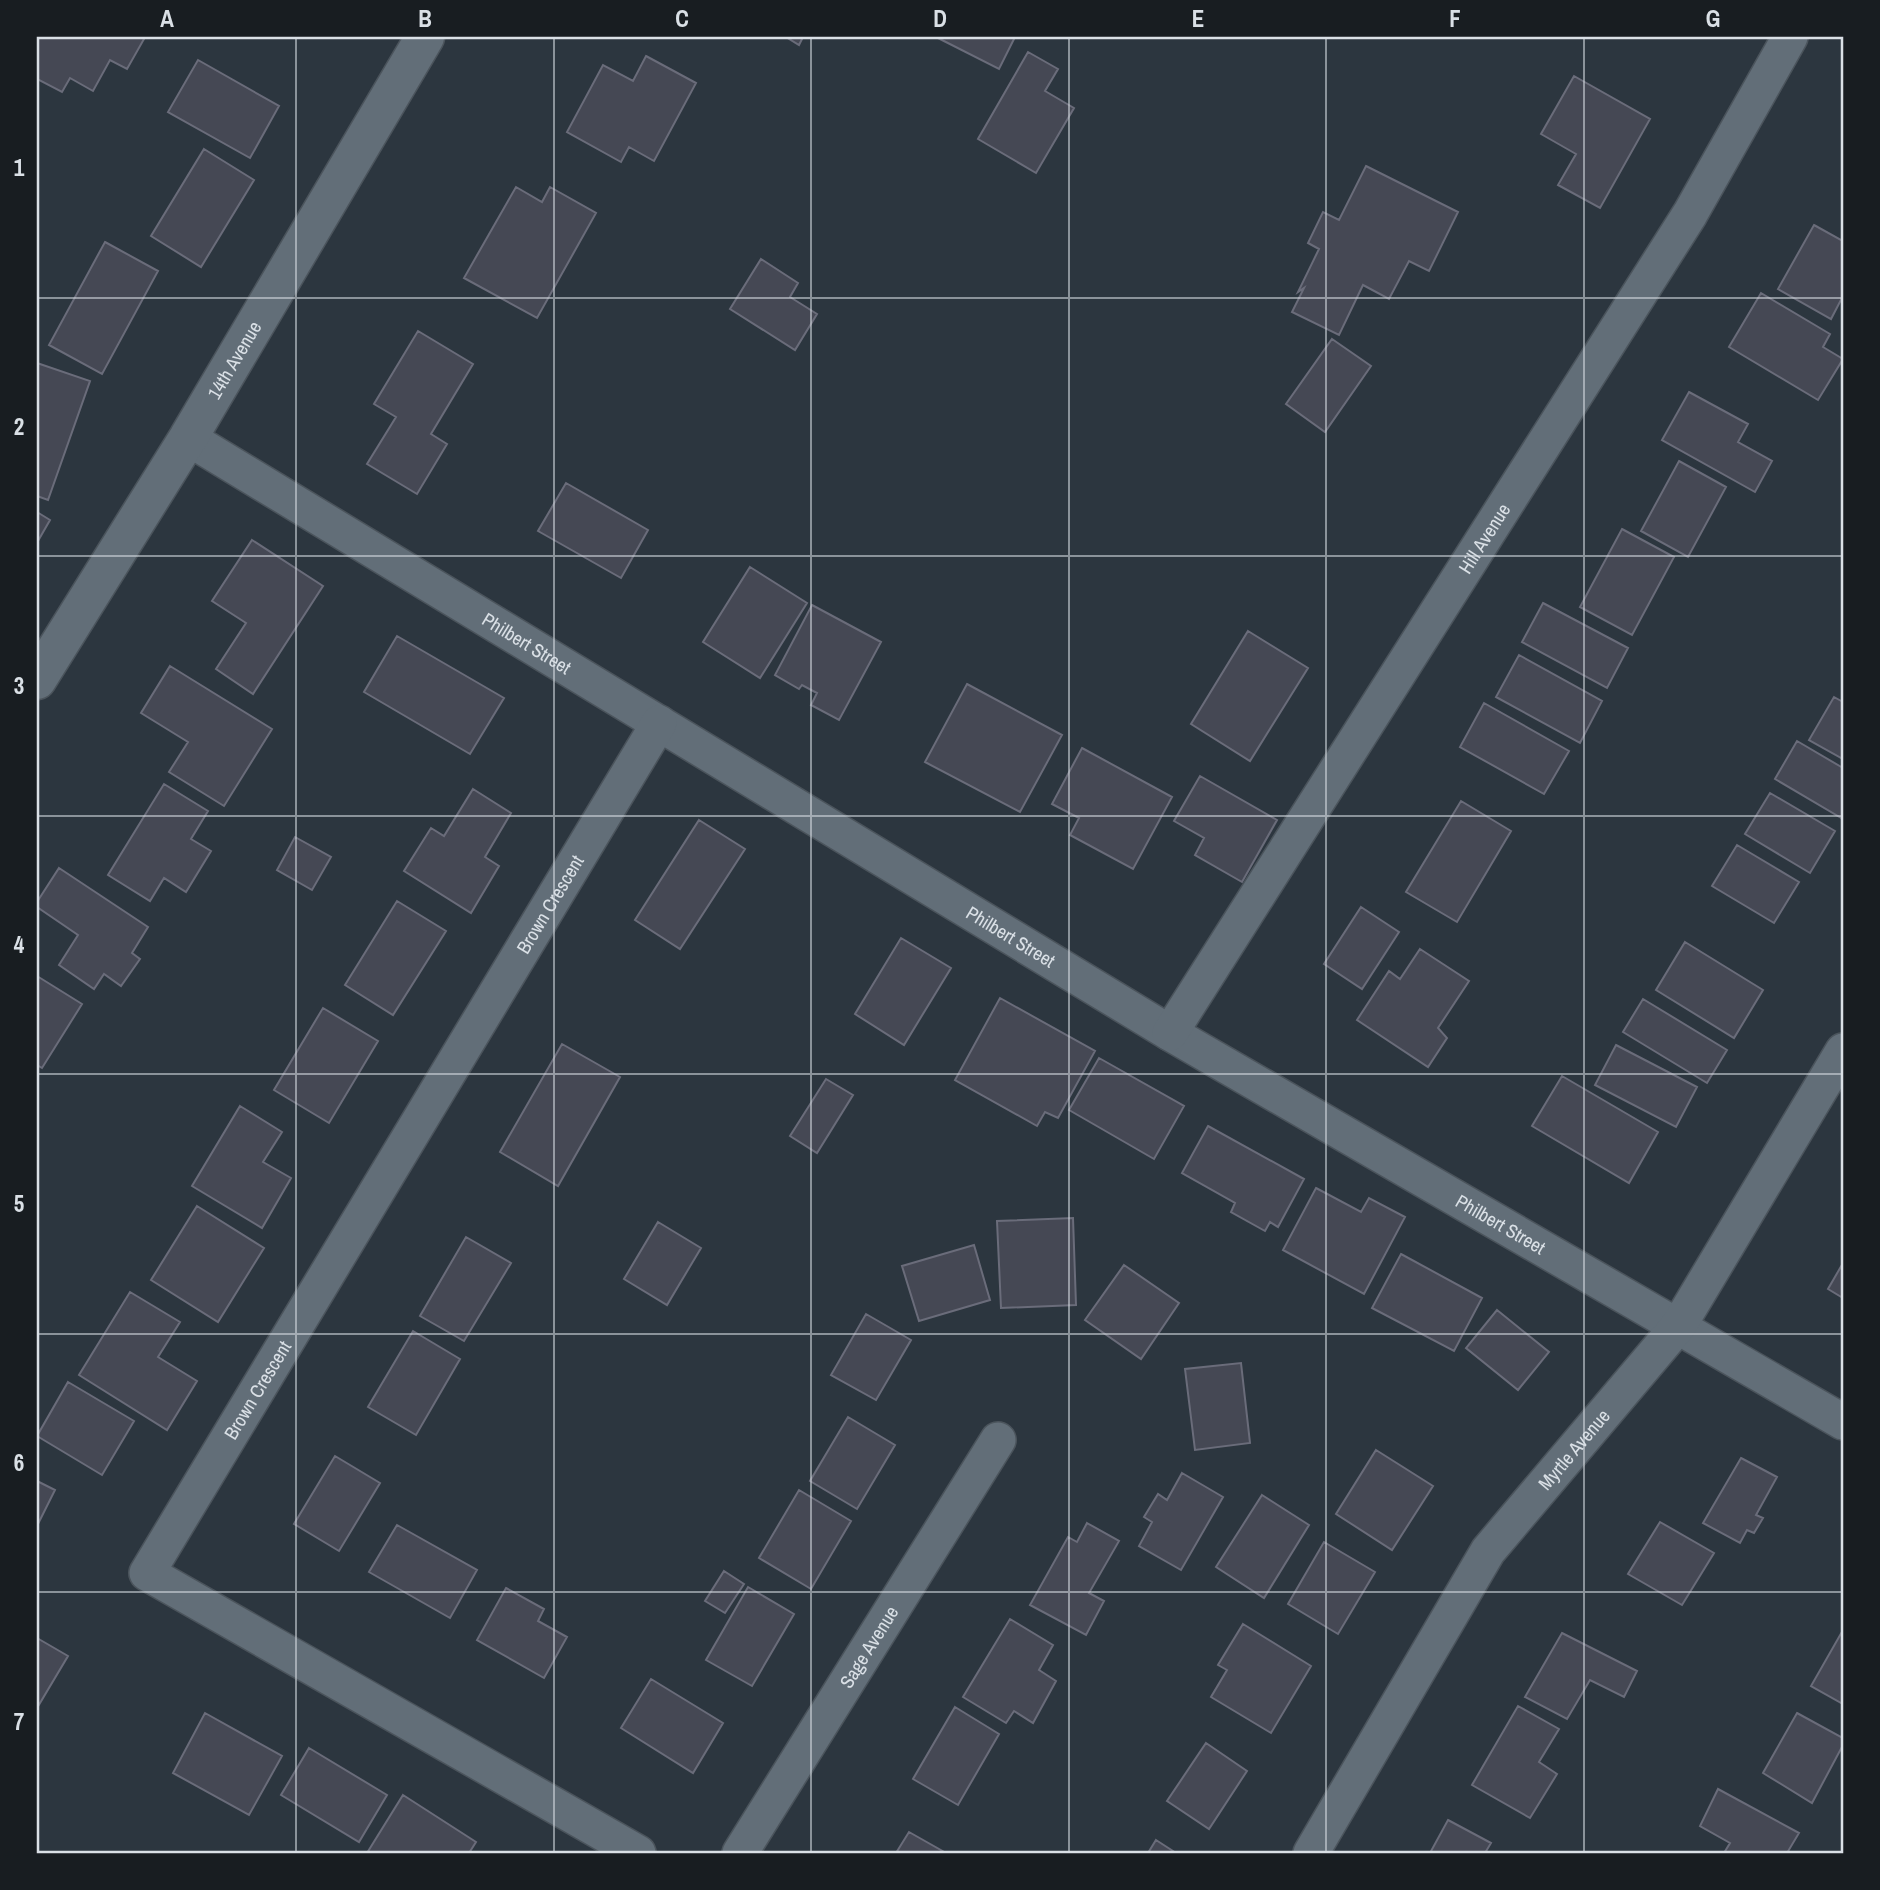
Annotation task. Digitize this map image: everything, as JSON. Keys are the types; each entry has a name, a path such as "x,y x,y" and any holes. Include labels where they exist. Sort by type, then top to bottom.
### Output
{"street":[{"name":"14th Avenue","path":"37,680 188,438 424,37"},
{"name":"Hill Avenue","path":"1170,1033 1690,214 1790,37"},
{"name":"Philbert Street","path":"188,438 1170,1033 1843,1422"},
{"name":"Brown Crescent","path":"638,1853 147,1573 659,723"},
{"name":"Myrtle Avenue","path":"1311,1853 1488,1551 1679,1325 1843,1051"},
{"name":"Sage Avenue","path":"740,1853 998,1440"}],"building":[{"path":"37,37 144,39 127,69 110,60 93,91 70,78 62,92 37,79"},
{"path":"786,37 803,37 799,45"},
{"path":"936,37 1015,37 999,69"},
{"path":"1028,52 1058,69 1045,91 1074,108 1036,173 978,139"},
{"path":"646,56 696,83 654,161 629,147 621,162 567,132 603,65 633,81"},
{"path":"198,60 279,106 250,158 168,112"},
{"path":"1574,76 1650,119 1600,208 1558,185 1576,154 1541,134"},
{"path":"204,149 254,180 201,267 151,236"},
{"path":"1366,166 1458,212 1429,271 1409,261 1389,299 1363,285 1339,335 1292,312 1304,288 1298,292 1319,249 1308,243 1323,212 1339,220"},
{"path":"516,187 542,202 550,187 596,213 537,318 464,278"},
{"path":"1814,225 1843,241 1843,296 1831,319 1778,289"},
{"path":"105,242 158,271 102,374 49,345"},
{"path":"761,259 798,283 790,297 817,314 795,350 730,309"},
{"path":"1761,293 1830,334 1823,347 1843,359 1818,400 1729,347"},
{"path":"418,331 473,364 431,434 447,444 417,494 367,464 396,417 374,404"},
{"path":"1332,339 1371,366 1325,432 1286,404"},
{"path":"37,363 90,381 48,500 37,496"},
{"path":"1689,392 1748,424 1738,442 1772,461 1755,492 1662,440"},
{"path":"1679,461 1726,487 1688,557 1641,531"},
{"path":"566,483 648,530 621,578 538,531"},
{"path":"37,512 50,520 38,541 37,541"},
{"path":"1622,529 1674,557 1632,635 1580,607"},
{"path":"252,540 323,586 253,694 216,669 246,623 212,601"},
{"path":"750,567 807,603 760,678 703,642"},
{"path":"1543,603 1628,648 1607,688 1522,642"},
{"path":"812,605 881,642 839,720 811,705 817,693 802,685 799,689 775,675"},
{"path":"1248,631 1308,668 1250,761 1191,724"},
{"path":"397,636 504,698 470,754 364,692"},
{"path":"1519,655 1602,701 1580,743 1496,697"},
{"path":"170,666 272,729 224,806 169,772 188,742 141,713"},
{"path":"967,684 1062,735 1020,812 925,762"},
{"path":"1834,697 1843,702 1843,759 1809,740"},
{"path":"1484,703 1569,751 1544,794 1460,747"},
{"path":"1797,741 1843,768 1843,819 1775,779"},
{"path":"1082,748 1172,797 1133,869 1070,835 1079,818 1052,804"},
{"path":"1200,776 1277,820 1242,882 1195,855 1204,838 1174,821"},
{"path":"164,784 208,811 191,839 211,851 186,892 164,878 150,901 108,875"},
{"path":"473,789 511,813 485,857 499,866 471,913 404,871 431,828 444,836"},
{"path":"1770,793 1835,831 1810,873 1745,834"},
{"path":"1461,801 1511,831 1457,922 1406,892"},
{"path":"699,820 745,849 680,949 635,920"},
{"path":"295,837 331,857 312,890 277,870"},
{"path":"1737,845 1799,882 1774,923 1712,886"},
{"path":"59,868 148,927 132,953 140,959 121,986 104,974 94,989 59,965 78,935 37,907 37,902"},
{"path":"397,901 446,931 393,1015 345,985"},
{"path":"1361,907 1399,932 1362,989 1324,964"},
{"path":"901,938 951,968 904,1045 855,1014"},
{"path":"1685,942 1763,990 1734,1038 1656,990"},
{"path":"1420,949 1469,981 1438,1028 1447,1038 1428,1067 1357,1020 1389,971 1400,979"},
{"path":"37,976 82,1004 42,1068 37,1065"},
{"path":"1000,998 1095,1051 1058,1118 1045,1112 1037,1126 955,1080"},
{"path":"1643,999 1727,1050 1707,1083 1623,1032"},
{"path":"323,1008 378,1041 329,1123 274,1090"},
{"path":"562,1044 620,1077 558,1186 500,1152"},
{"path":"1616,1045 1697,1087 1676,1127 1595,1085"},
{"path":"1099,1058 1184,1106 1154,1159 1069,1110"},
{"path":"1562,1076 1658,1132 1629,1183 1532,1126"},
{"path":"826,1079 853,1095 817,1153 790,1136"},
{"path":"240,1106 282,1132 263,1162 291,1178 262,1228 192,1186"},
{"path":"1208,1126 1304,1179 1278,1227 1270,1222 1265,1231 1231,1212 1235,1203 1182,1173"},
{"path":"1316,1188 1361,1212 1369,1198 1405,1217 1364,1294 1283,1250"},
{"path":"197,1206 264,1248 218,1322 151,1280"},
{"path":"1073,1218 1076,1305 1001,1308 997,1221"},
{"path":"658,1222 701,1248 667,1305 624,1279"},
{"path":"466,1237 511,1263 464,1341 420,1316"},
{"path":"974,1245 990,1300 919,1321 902,1266"},
{"path":"1401,1254 1482,1298 1454,1351 1372,1308"},
{"path":"1843,1263 1843,1298 1828,1289"},
{"path":"1124,1265 1179,1303 1141,1359 1085,1320"},
{"path":"130,1292 180,1322 158,1357 197,1381 167,1430 79,1375"},
{"path":"1497,1310 1549,1352 1518,1390 1466,1348"},
{"path":"866,1314 911,1340 876,1400 831,1375"},
{"path":"413,1331 460,1359 416,1435 368,1407"},
{"path":"1241,1363 1250,1443 1195,1450 1185,1369"},
{"path":"68,1382 134,1421 102,1475 37,1436"},
{"path":"848,1417 895,1445 857,1509 810,1481"},
{"path":"1376,1450 1433,1486 1392,1550 1336,1514"},
{"path":"335,1456 380,1483 339,1551 294,1524"},
{"path":"1741,1458 1777,1477 1756,1515 1763,1518 1754,1533 1747,1530 1740,1543 1703,1523"},
{"path":"1182,1473 1223,1497 1181,1570 1139,1546 1152,1522 1144,1517 1158,1494 1167,1500"},
{"path":"37,1481 55,1490 37,1526"},
{"path":"799,1490 851,1521 811,1589 759,1558"},
{"path":"1262,1495 1309,1525 1264,1598 1216,1567"},
{"path":"1660,1522 1714,1553 1682,1605 1628,1574"},
{"path":"1087,1523 1119,1541 1089,1593 1104,1601 1086,1635 1030,1605 1068,1537 1077,1542"},
{"path":"397,1525 477,1570 450,1618 369,1572"},
{"path":"1324,1542 1375,1572 1338,1634 1288,1604"},
{"path":"724,1571 744,1584 725,1613 705,1601"},
{"path":"748,1587 794,1614 752,1686 706,1660"},
{"path":"506,1588 544,1609 538,1621 567,1637 544,1678 477,1640"},
{"path":"1010,1619 1053,1645 1039,1670 1056,1681 1033,1723 1014,1711 1006,1723 963,1697"},
{"path":"1243,1624 1311,1666 1271,1733 1211,1697 1227,1670 1218,1665"},
{"path":"1843,1630 1843,1704 1811,1686"},
{"path":"1562,1633 1637,1671 1624,1697 1590,1680 1567,1719 1525,1697"},
{"path":"37,1638 68,1656 37,1708"},
{"path":"651,1679 723,1723 693,1773 621,1728"},
{"path":"1518,1706 1559,1729 1539,1762 1557,1774 1530,1818 1472,1785"},
{"path":"955,1707 999,1734 958,1805 913,1779"},
{"path":"205,1713 282,1756 249,1815 173,1773"},
{"path":"1797,1713 1843,1738 1843,1745 1812,1803 1763,1773"},
{"path":"1206,1743 1247,1771 1209,1829 1167,1801"},
{"path":"309,1748 387,1795 359,1842 281,1795"},
{"path":"1718,1789 1799,1833 1787,1853 1724,1853 1730,1843 1700,1826"},
{"path":"403,1795 476,1842 469,1853 367,1853"},
{"path":"1448,1820 1491,1843 1485,1853 1430,1853"},
{"path":"909,1832 946,1853 896,1853"},
{"path":"1156,1840 1176,1853 1148,1853"}]}
